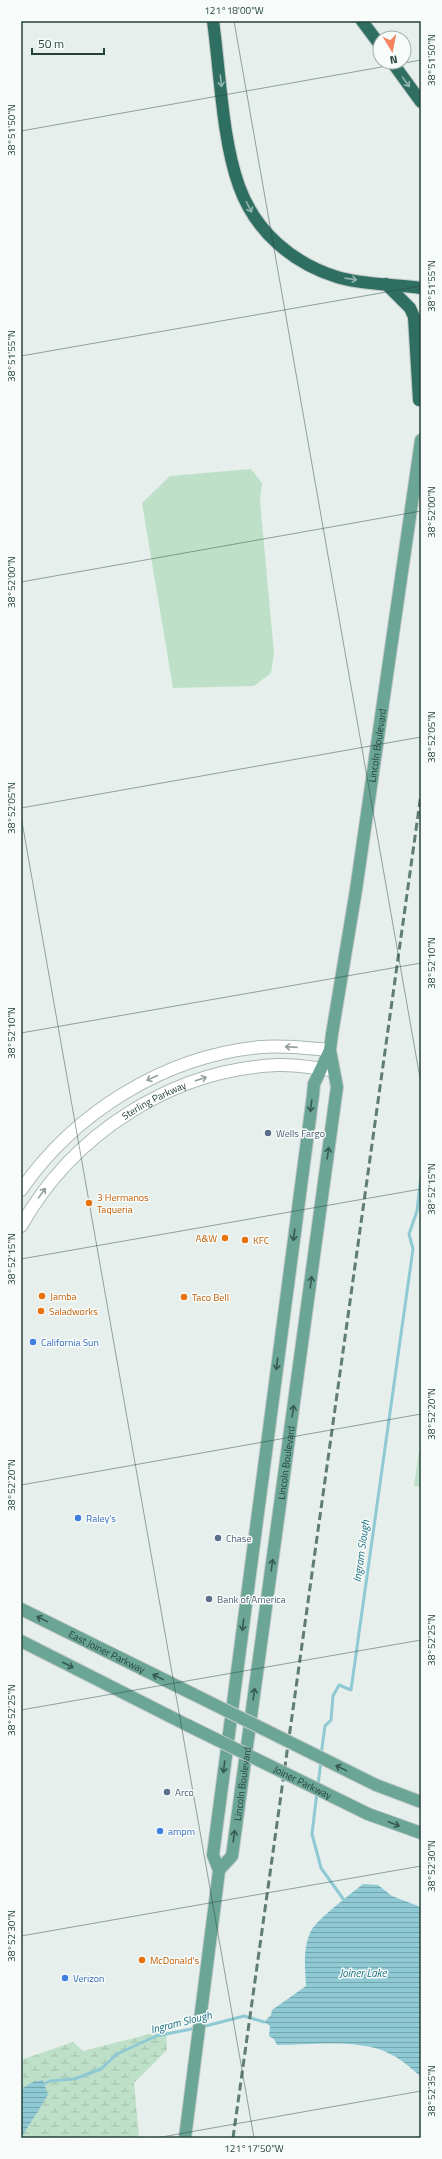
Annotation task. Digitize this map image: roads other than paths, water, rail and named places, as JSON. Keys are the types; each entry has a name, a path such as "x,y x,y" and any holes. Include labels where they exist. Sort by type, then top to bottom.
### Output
{"highway":[{"path":"213,21 228,140 239,186 257,221 280,247 306,266 338,278 421,288"},
{"path":"362,21 372,34"},
{"path":"398,70 421,102"},
{"path":"386,284 410,308 414,317 420,399"}],"main road":[{"name":"Lincoln Boulevard","path":"185,2138 219,1870 213,1855 314,1084 330,1050 356,890 421,440"},
{"name":"Lincoln Boulevard","path":"219,1870 232,1856 337,1087 330,1050"},
{"name":"East Joiner Parkway","path":"21,1609 376,1785 421,1802"},
{"name":"Joiner Parkway","path":"21,1641 368,1814 421,1833"}],"street":[{"name":"Sterling Parkway","path":"21,1190 49,1155 86,1120 115,1099 163,1073 206,1058 261,1047 284,1046 330,1050"},
{"name":"Sterling Parkway","path":"21,1226 47,1185 70,1160 99,1133 149,1101 190,1082 237,1069 281,1065 334,1070"}],"water":[{"name":"Joiner Lake","path":"363,1884 378,1885 392,1896 421,1907 421,2077 396,2057 386,2052 361,2045 277,2045 274,2039 269,2036 270,2026 264,2022 271,2015 272,2010 306,1986 305,1952 310,1933 313,1928 326,1914"},
{"path":"43,2080 48,2095 21,2138 21,2089 33,2082"}],"waterway":[{"name":"Ingram Slough","path":"321,1755 325,1726 331,1720 333,1696 339,1685 351,1690 413,1249 409,1234 417,1211 421,1176"},
{"name":"Ingram Slough","path":"318,1785 321,1761"},
{"name":"Ingram Slough","path":"317,1792 312,1834 321,1868 344,1900"},
{"name":"Ingram Slough","path":"202,2027 244,2016 264,2022"},
{"name":"Ingram Slough","path":"42,2085 50,2081 74,2079 101,2069 117,2054 156,2036 197,2028"}],"railway":[{"path":"233,2138 421,794"}],"place":[{"name":"Wells Fargo","path":"268,1133"},
{"name":"3 Hermanos Taqueria","path":"89,1203"},
{"name":"A&W","path":"225,1238"},
{"name":"KFC","path":"245,1240"},
{"name":"Jamba","path":"42,1296"},
{"name":"Taco Bell","path":"184,1297"},
{"name":"Saladworks","path":"41,1311"},
{"name":"California Sun","path":"33,1342"},
{"name":"Raley's","path":"78,1518"},
{"name":"Chase","path":"218,1538"},
{"name":"Bank of America","path":"209,1599"},
{"name":"Arco","path":"167,1792"},
{"name":"ampm","path":"160,1831"},
{"name":"McDonald's","path":"142,1960"},
{"name":"Verizon","path":"65,1978"}]}
